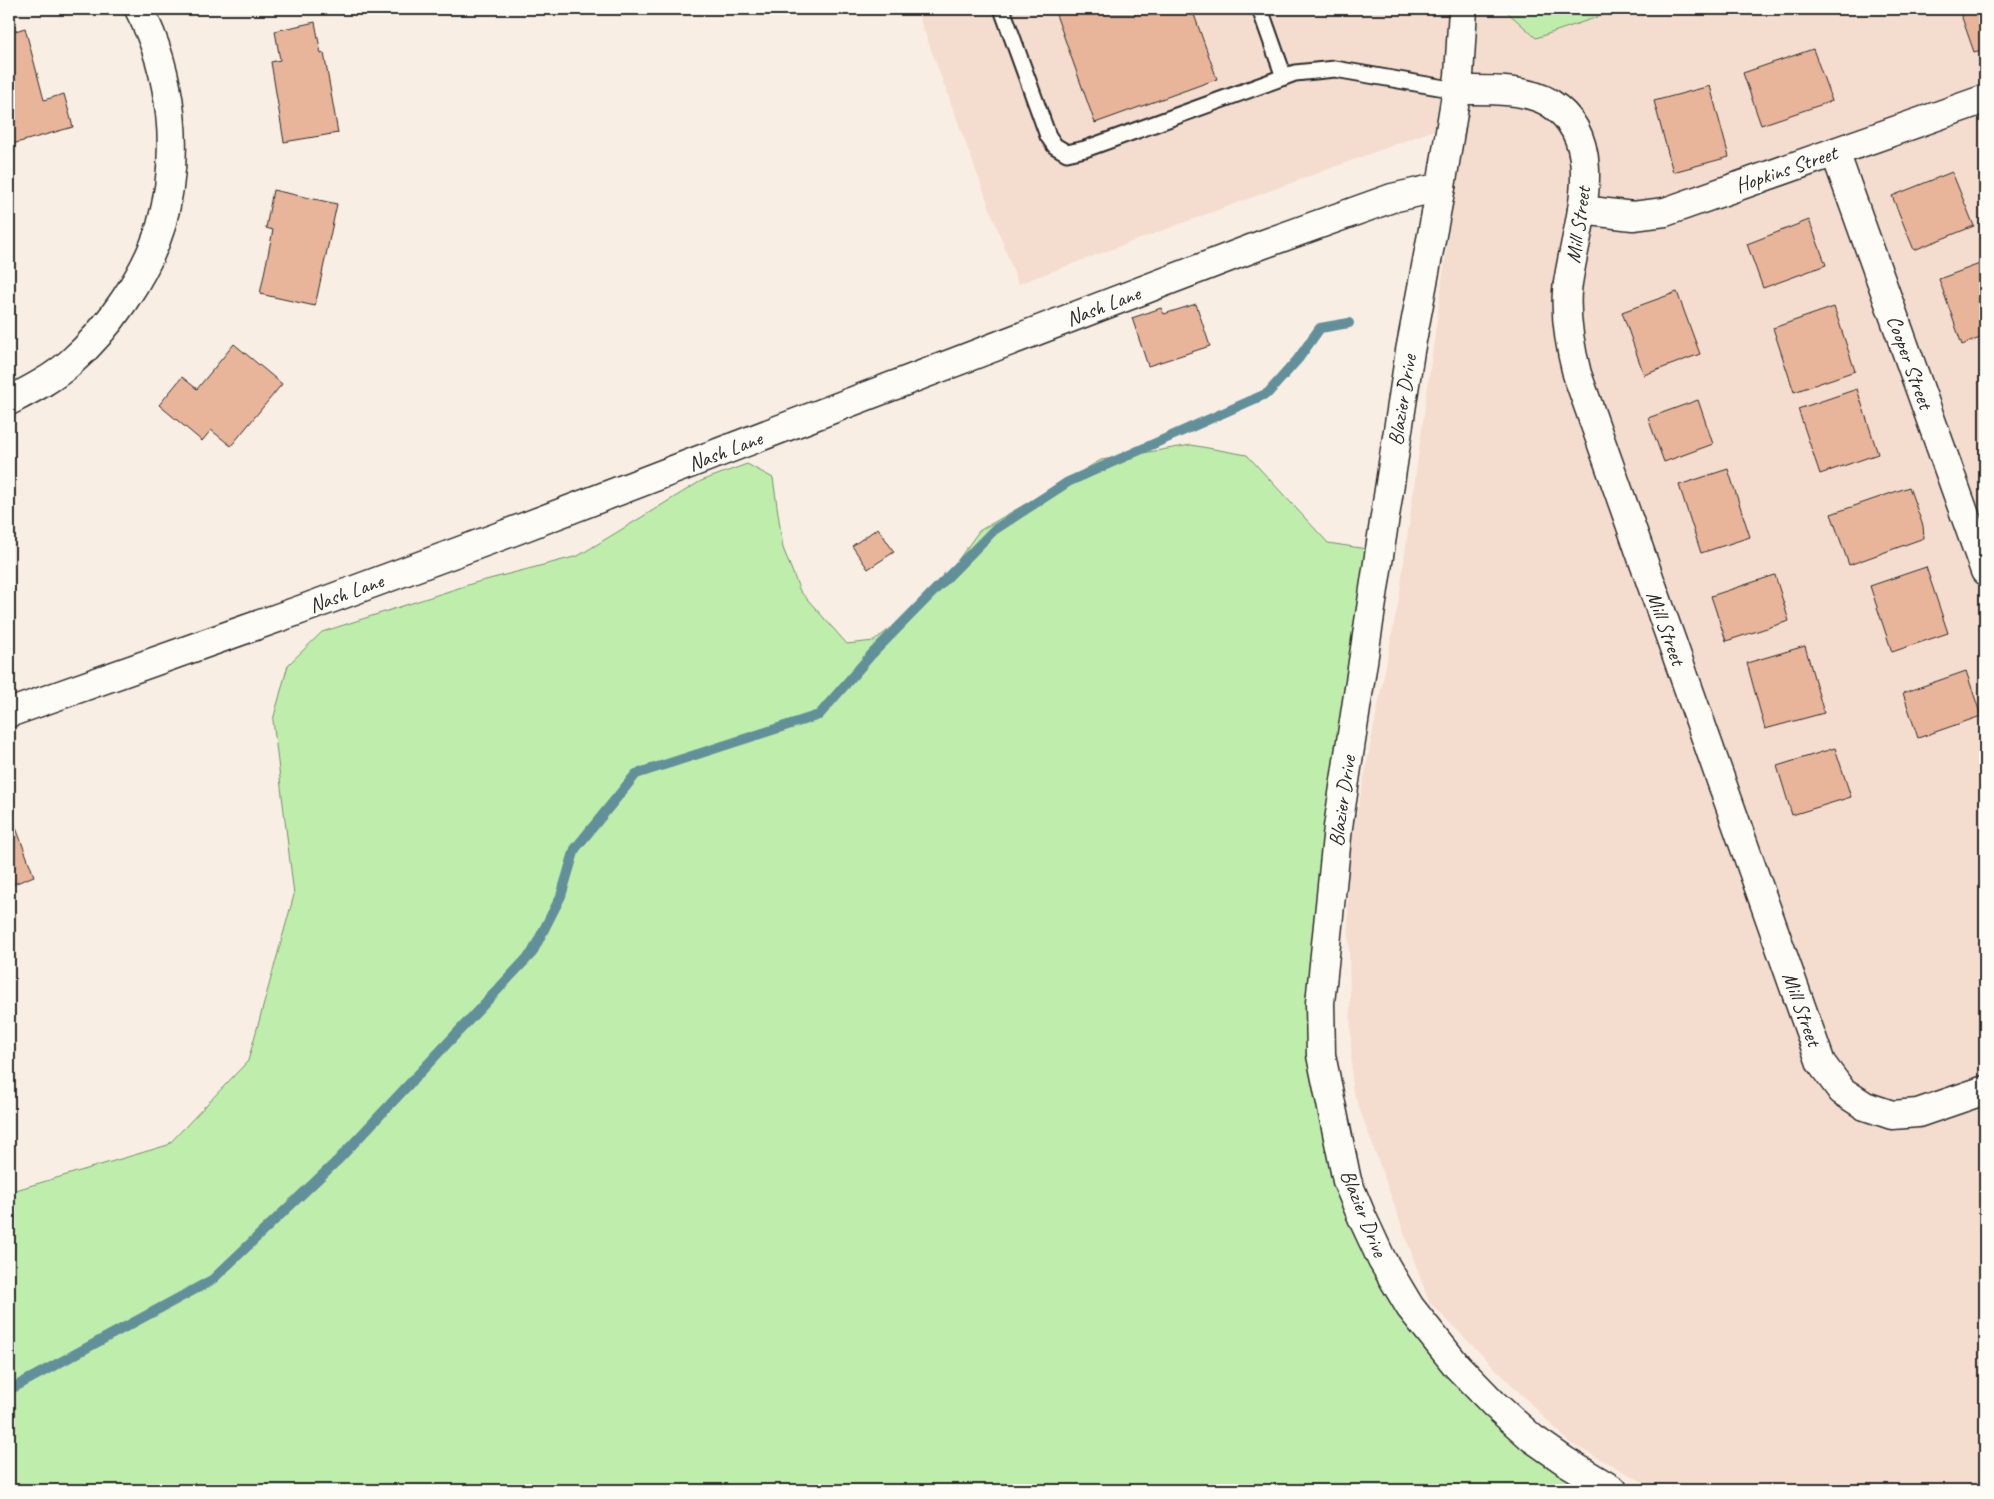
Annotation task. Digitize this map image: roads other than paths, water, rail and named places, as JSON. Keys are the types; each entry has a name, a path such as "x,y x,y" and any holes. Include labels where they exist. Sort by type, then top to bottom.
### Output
{"street":[{"path":"9,401 50,378 69,364 93,340 123,301 139,276 160,227 170,173 171,151 168,94 156,48 139,9"},
{"name":"Blazier Drive","path":"1463,9 1456,90 1441,187 1410,351 1338,827 1320,1003 1320,1055 1347,1181 1382,1260 1410,1307 1457,1366 1494,1404 1532,1438 1565,1461 1613,1490"},
{"name":"Mill Street","path":"1456,90 1516,91 1549,102 1573,124 1585,159 1585,193 1568,291 1567,319 1570,347 1577,374 1821,1062 1842,1091 1865,1106 1892,1115 1918,1113 1985,1090"},
{"name":"Hopkins Street","path":"1582,210 1633,216 1665,212 1985,99"},
{"name":"Cooper Street","path":"1835,152 1985,571"},
{"name":"Nash Lane","path":"9,713 303,609 496,537 1261,245 1392,198 1441,187"}],"lane":[{"path":"1002,9 1048,136 1055,146 1068,153 1085,149 1295,73 1335,69 1456,90"},
{"path":"1260,9 1284,78"}],"waterway":[{"path":"9,1390 212,1280 338,1160 532,953 561,896 575,849 636,774 819,715 871,655 994,530 1068,482 1268,393 1298,359 1320,328 1349,323"}]}
